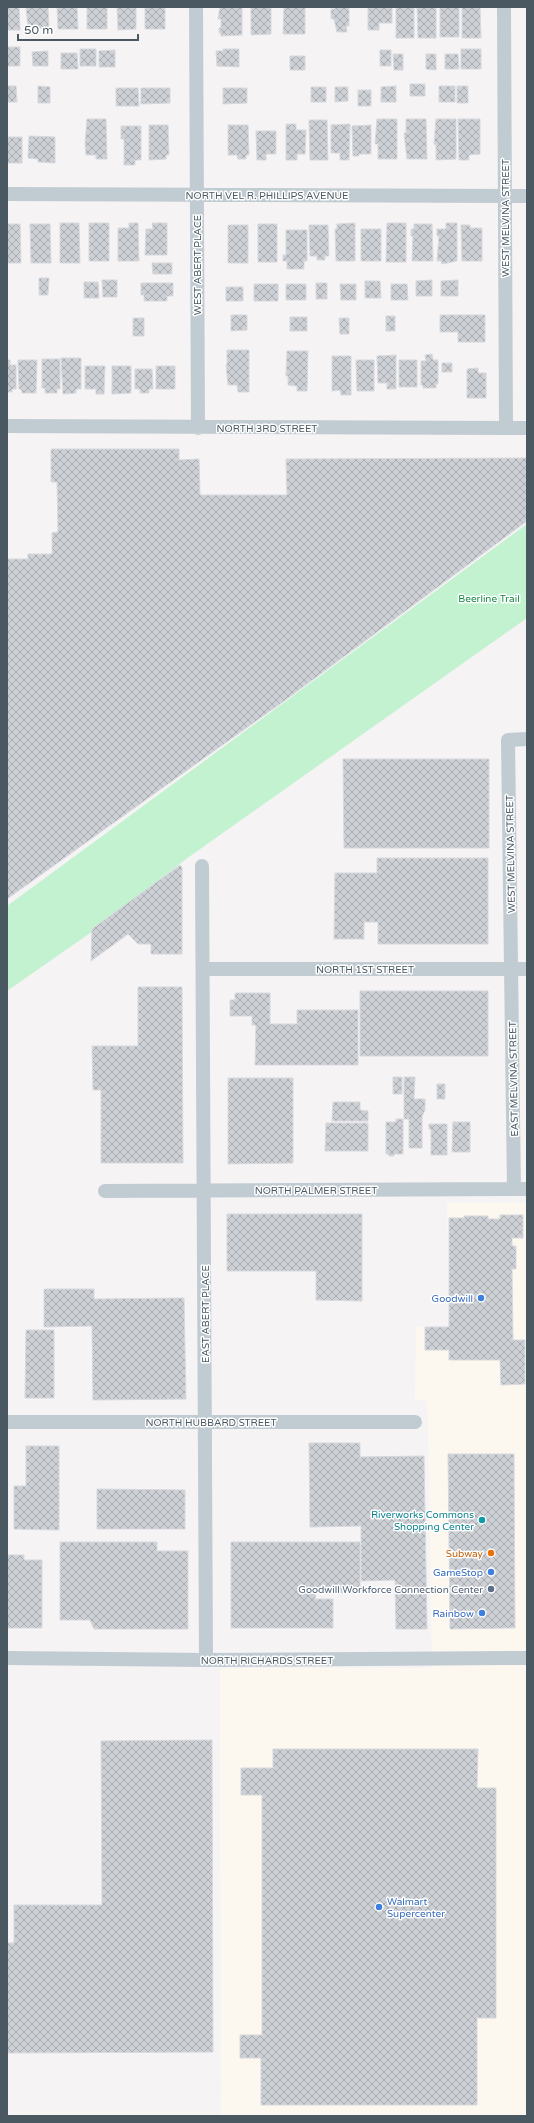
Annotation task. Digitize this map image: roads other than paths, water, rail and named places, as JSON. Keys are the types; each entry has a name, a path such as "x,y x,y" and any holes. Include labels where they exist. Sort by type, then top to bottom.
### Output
{"street":[{"name":"WEST ABERT PLACE","path":"196,7 198,428"},
{"name":"WEST MELVINA STREET","path":"504,7 506,428"},
{"name":"NORTH VEL R. PHILLIPS AVENUE","path":"7,194 527,196"},
{"name":"NORTH 3RD STREET","path":"7,426 198,428 527,428"},
{"name":"WEST MELVINA STREET","path":"512,969 508,740 527,739"},
{"path":"202,866 203,969"},
{"name":"NORTH 1ST STREET","path":"203,969 527,969"},
{"name":"EAST ABERT PLACE","path":"203,969 206,1660"},
{"name":"EAST MELVINA STREET","path":"512,969 520,1190"},
{"name":"NORTH PALMER STREET","path":"105,1191 520,1190"},
{"name":"NORTH HUBBARD STREET","path":"7,1422 415,1422"},
{"name":"NORTH RICHARDS STREET","path":"7,1658 206,1660 527,1658"}],"place":[{"name":"Goodwill","path":"481,1298"},
{"name":"Riverworks Commons Shopping Center","path":"482,1520"},
{"name":"Subway","path":"491,1553"},
{"name":"GameStop","path":"491,1572"},
{"name":"Goodwill Workforce Connection Center","path":"491,1589"},
{"name":"Rainbow","path":"482,1613"},
{"name":"Walmart Supercenter","path":"379,1907"}],"park label":[{"name":"Beerline Trail","path":"489,598"}]}
